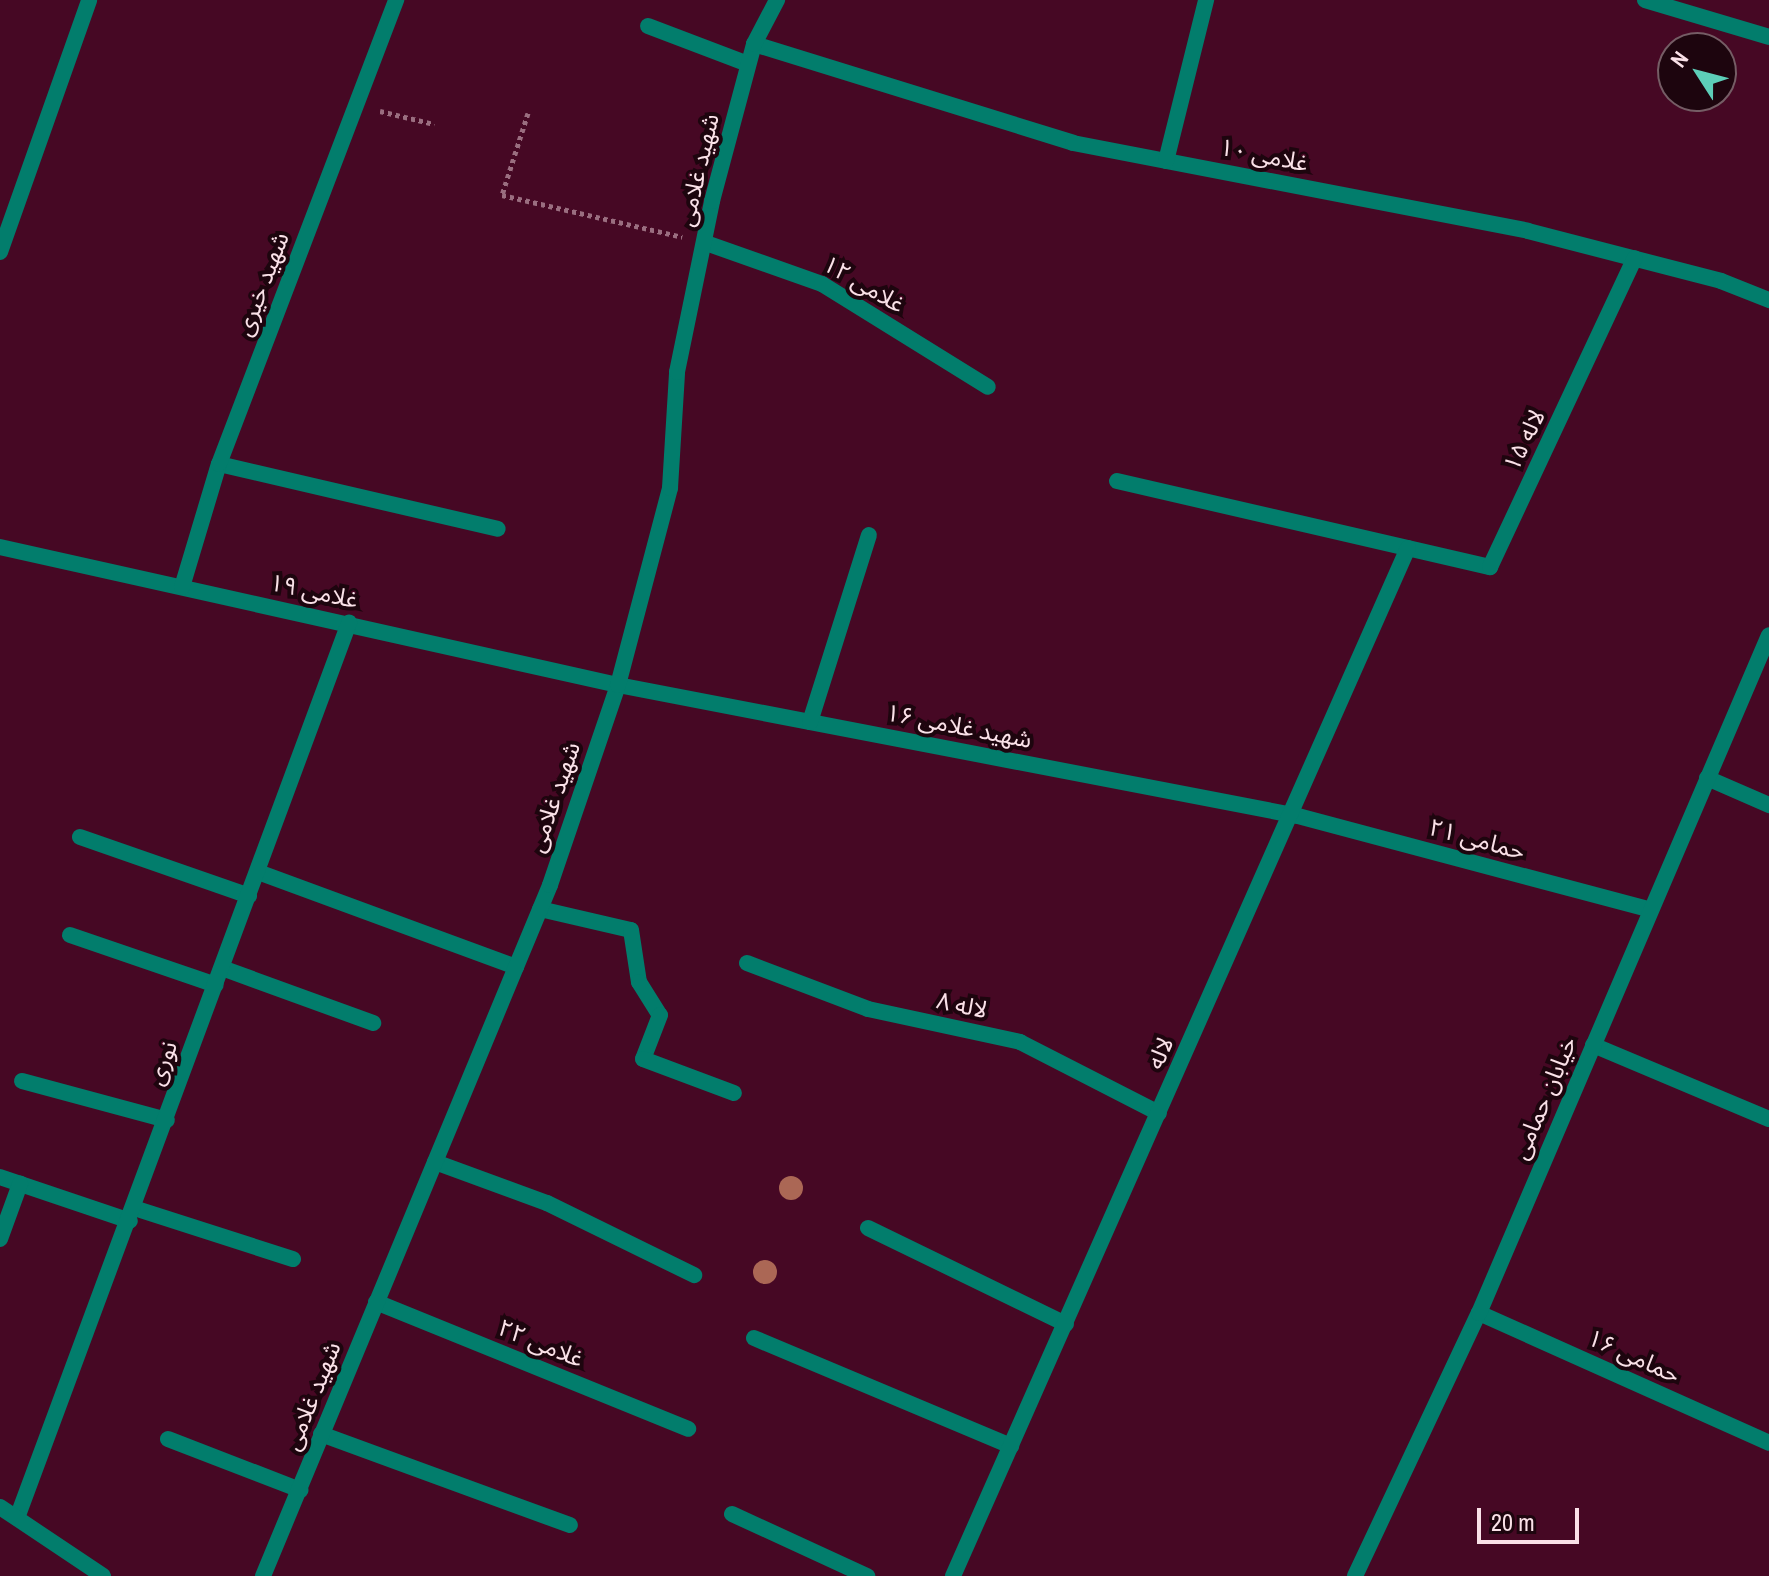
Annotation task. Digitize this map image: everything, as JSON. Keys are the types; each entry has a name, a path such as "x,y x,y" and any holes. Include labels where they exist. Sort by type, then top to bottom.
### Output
{"street":[{"path":"0,252 89,0"},
{"name":"شهید خیری","path":"182,587 219,464 396,0"},
{"name":"شهید غلامی","path":"263,1576 540,909 618,685 670,488 677,372 706,243 748,64 754,44 777,0"},
{"path":"1166,161 1206,0"},
{"path":"1645,0 1769,37"},
{"path":"648,26 748,64"},
{"name":"غلامی ۱۰","path":"754,44 1073,143 1635,258 1769,300"},
{"name":"غلامی ۱۲","path":"706,243 822,284 988,387"},
{"name":"لاله ۱۵","path":"1408,548 1490,567 1635,258"},
{"path":"219,464 498,529"},
{"path":"1117,481 1408,548"},
{"path":"810,722 869,535"},
{"name":"غلامی ۱۹","path":"0,547 618,685"},
{"name":"لاله","path":"953,1576 1408,548"},
{"name":"نوری","path":"17,1518 349,623"},
{"name":"خیابان حمامی","path":"1355,1576 1479,1313 1769,635"},
{"name":"شهید غلامی ۱۶","path":"618,685 1292,815"},
{"path":"1707,778 1769,805"},
{"name":"حمامی ۲۱","path":"1292,815 1651,910"},
{"path":"80,837 249,896"},
{"path":"258,872 516,967"},
{"path":"540,909 631,930 639,982 660,1015 643,1059 734,1093"},
{"path":"70,935 216,985"},
{"name":"لاله ۸","path":"747,963 868,1009 1020,1042 1159,1113"},
{"path":"222,968 373,1023"},
{"path":"1593,1045 1769,1119"},
{"path":"22,1081 167,1120"},
{"path":"435,1162 547,1203 694,1275"},
{"path":"0,1177 293,1259"},
{"path":"0,1239 20,1184"},
{"path":"868,1228 1066,1324"},
{"name":"غلامی ۲۲","path":"376,1302 688,1429"},
{"name":"حمامی ۱۶","path":"1479,1313 1769,1443"},
{"path":"754,1338 1011,1446"},
{"path":"321,1434 570,1525"},
{"path":"168,1439 300,1490"},
{"path":"0,1507 103,1576"},
{"path":"732,1514 867,1576"}],"path":[{"path":"356,105 434,124"},
{"path":"528,113 502,195 706,243"}]}
